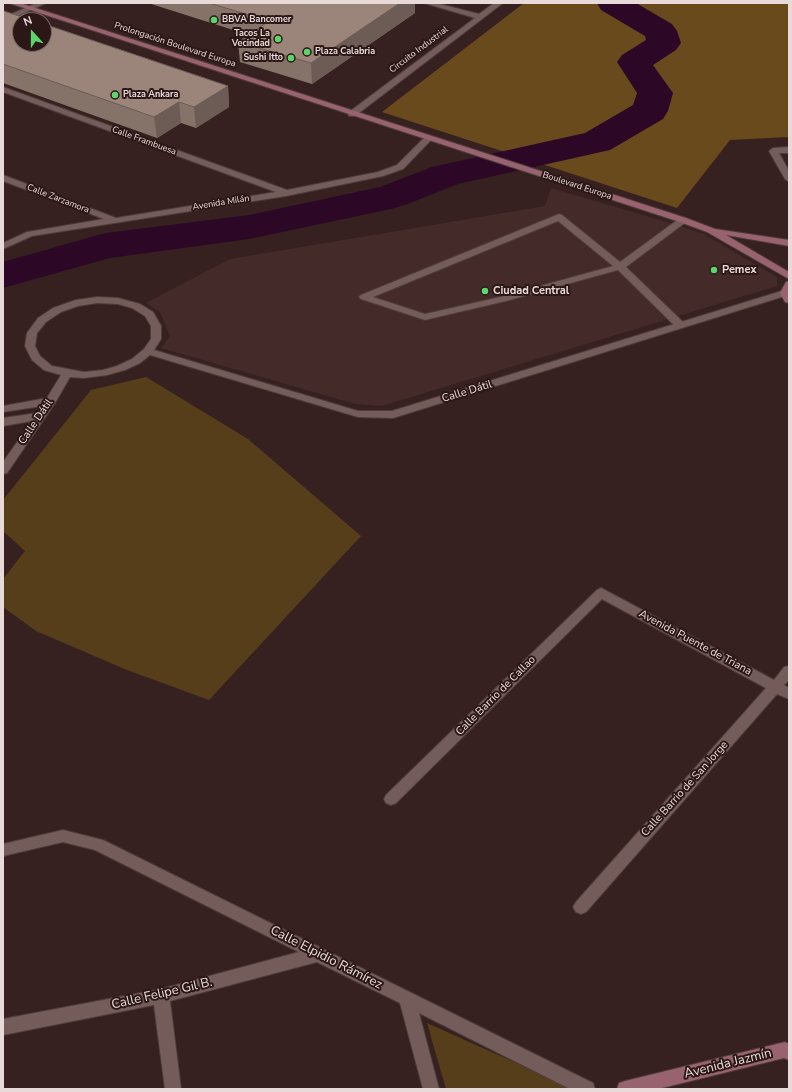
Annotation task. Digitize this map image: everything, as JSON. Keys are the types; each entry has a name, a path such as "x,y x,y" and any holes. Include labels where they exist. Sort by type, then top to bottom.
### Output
{"main road":[{"name":"Prolongación Boulevard Europa","path":"13,3 444,143"},
{"name":"Boulevard Europa","path":"444,143 710,230 789,276"},
{"name":"Boulevard Europa","path":"710,230 789,243"},
{"name":"Avenida Jazmín","path":"625,1089 787,1051"}],"street":[{"path":"3,21 42,3"},
{"path":"428,3 480,17"},
{"name":"Circuito Industrial","path":"352,114 499,3"},
{"name":"Calle Frambuesa","path":"3,89 286,193"},
{"name":"Avenida Milán","path":"3,246 9,242 30,234 286,193 387,172 400,167 429,138"},
{"path":"789,150 773,151 789,179"},
{"name":"Calle Zarzamora","path":"3,178 114,220"},
{"path":"680,325 620,267 559,218 512,235 364,297 424,317 516,295 620,267 683,220"},
{"name":"Calle Dátil","path":"148,351 358,414 393,415 788,292"},
{"path":"97,300 118,301 136,306 149,314 156,326 156,338 148,351 136,360 121,368 103,373 84,375 67,373 48,368 36,358 30,346 32,333 42,320 57,310 76,303 97,300"},
{"name":"Calle Dátil","path":"3,470 51,401 67,373"},
{"path":"3,409 51,401"},
{"path":"3,422 40,416"},
{"name":"Avenida Puente de Triana","path":"601,593 789,694"},
{"name":"Calle Barrio de Callao","path":"391,799 601,593"},
{"name":"Calle Barrio de San Jorge","path":"581,906 789,671"},
{"name":"Calle Elpidio Rámírez","path":"3,850 63,836 98,844 587,1089"},
{"name":"Calle Felipe Gil B.","path":"3,1028 161,996 320,954"},
{"path":"161,996 173,1089"},
{"path":"407,999 431,1089"}],"shaded area":[{"path":"524,3 789,3 789,137 730,140 677,208 382,112"},
{"name":"Ciudad Central","path":"551,188 704,234 777,277 777,286 382,406 355,404 161,348 170,336 160,312 146,303 230,259 545,206"},
{"path":"146,377 248,439 361,536 209,700 127,670 36,631 3,607 3,579 25,551 3,531 3,500 91,390"},
{"path":"427,1023 574,1089 446,1089"}],"building":[{"path":"209,3 400,3 311,63 238,42 269,21"},
{"path":"3,12 12,14 12,52 52,52 52,27 228,86 194,107 179,102 154,117 3,64"}],"waterway":[{"path":"3,275 106,246 249,227 391,197 446,175 597,142 650,111 655,93 634,62 664,43 660,31 613,3"}],"place":[{"name":"BBVA Bancomer","path":"214,20"},
{"name":"Tacos La Vecindad","path":"278,39"},
{"name":"Plaza Calabria","path":"307,52"},
{"name":"Sushi Itto","path":"291,58"},
{"name":"Plaza Ankara","path":"115,95"},
{"name":"Pemex","path":"714,270"},
{"name":"Ciudad Central","path":"485,291"}]}
